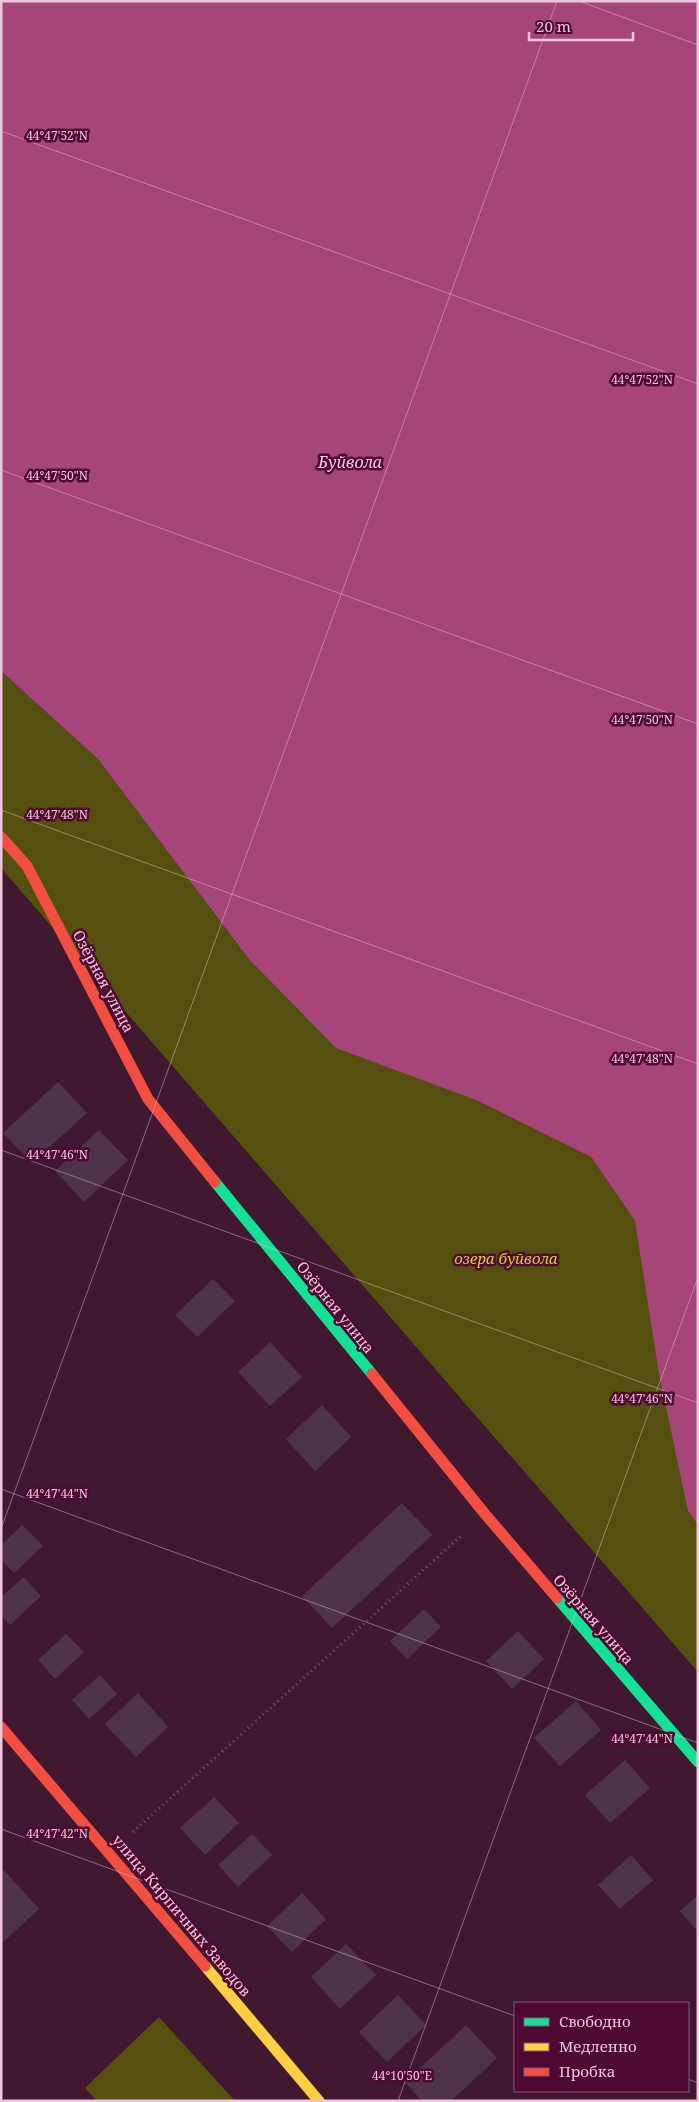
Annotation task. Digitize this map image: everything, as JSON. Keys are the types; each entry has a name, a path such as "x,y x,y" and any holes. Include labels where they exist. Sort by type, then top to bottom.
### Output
{"street":[{"name":"Озёрная улица","path":"1,837 26,866 148,1099 485,1514 698,1762"},
{"name":"улица Кирпичных Заводов","path":"1,1727 319,2101"}],"path":[{"path":"110,1853 485,1514"}],"green space":[{"name":"озера буйвола","path":"1,671 98,759 248,958 476,1100 591,1157 635,1221 688,1511 698,1525 698,1672 1,868"},
{"path":"159,2017 235,2101 97,2101 85,2088"}],"water":[{"name":"Буйвола","path":"1,1 698,1 698,1525 688,1511 659,1374 635,1221 591,1157 476,1100 336,1048 248,958 98,759 1,671"}],"building":[{"path":"58,1082 87,1113 32,1163 3,1133"},
{"path":"99,1130 128,1160 84,1202 55,1171"},
{"path":"213,1279 235,1301 197,1337 175,1315"},
{"path":"270,1342 302,1377 270,1406 238,1372"},
{"path":"322,1405 351,1437 315,1471 286,1439"},
{"path":"402,1503 432,1535 332,1628 302,1596"},
{"path":"22,1525 43,1546 14,1573 1,1560 1,1545"},
{"path":"24,1577 41,1596 10,1625 1,1615 1,1597"},
{"path":"424,1609 441,1627 407,1659 390,1641"},
{"path":"518,1631 544,1659 512,1689 486,1661"},
{"path":"66,1634 84,1652 55,1679 38,1660"},
{"path":"100,1675 117,1694 89,1719 72,1700"},
{"path":"138,1693 168,1727 136,1757 105,1724"},
{"path":"576,1701 601,1730 560,1766 534,1738"},
{"path":"625,1760 650,1788 610,1823 585,1795"},
{"path":"214,1797 239,1823 205,1855 180,1828"},
{"path":"252,1834 272,1855 238,1887 218,1865"},
{"path":"631,1855 653,1880 620,1909 598,1885"},
{"path":"1,1867 39,1909 1,1944"},
{"path":"302,1893 326,1919 292,1952 267,1926"},
{"path":"698,1895 698,1932 680,1911"},
{"path":"346,1944 376,1975 340,2009 311,1977"},
{"path":"398,1995 426,2025 387,2062 359,2032"},
{"path":"466,2025 497,2058 451,2101 422,2101 405,2082"}],"traffic: fast":[{"path":"215,1182 372,1374"},
{"path":"557,1598 698,1762"}],"traffic: slow":[{"path":"205,1966 319,2101"}],"traffic: jam":[{"path":"1,837 27,866 148,1099 215,1182"},
{"path":"372,1374 485,1514 557,1598"},
{"path":"1,1727 205,1966"}]}
